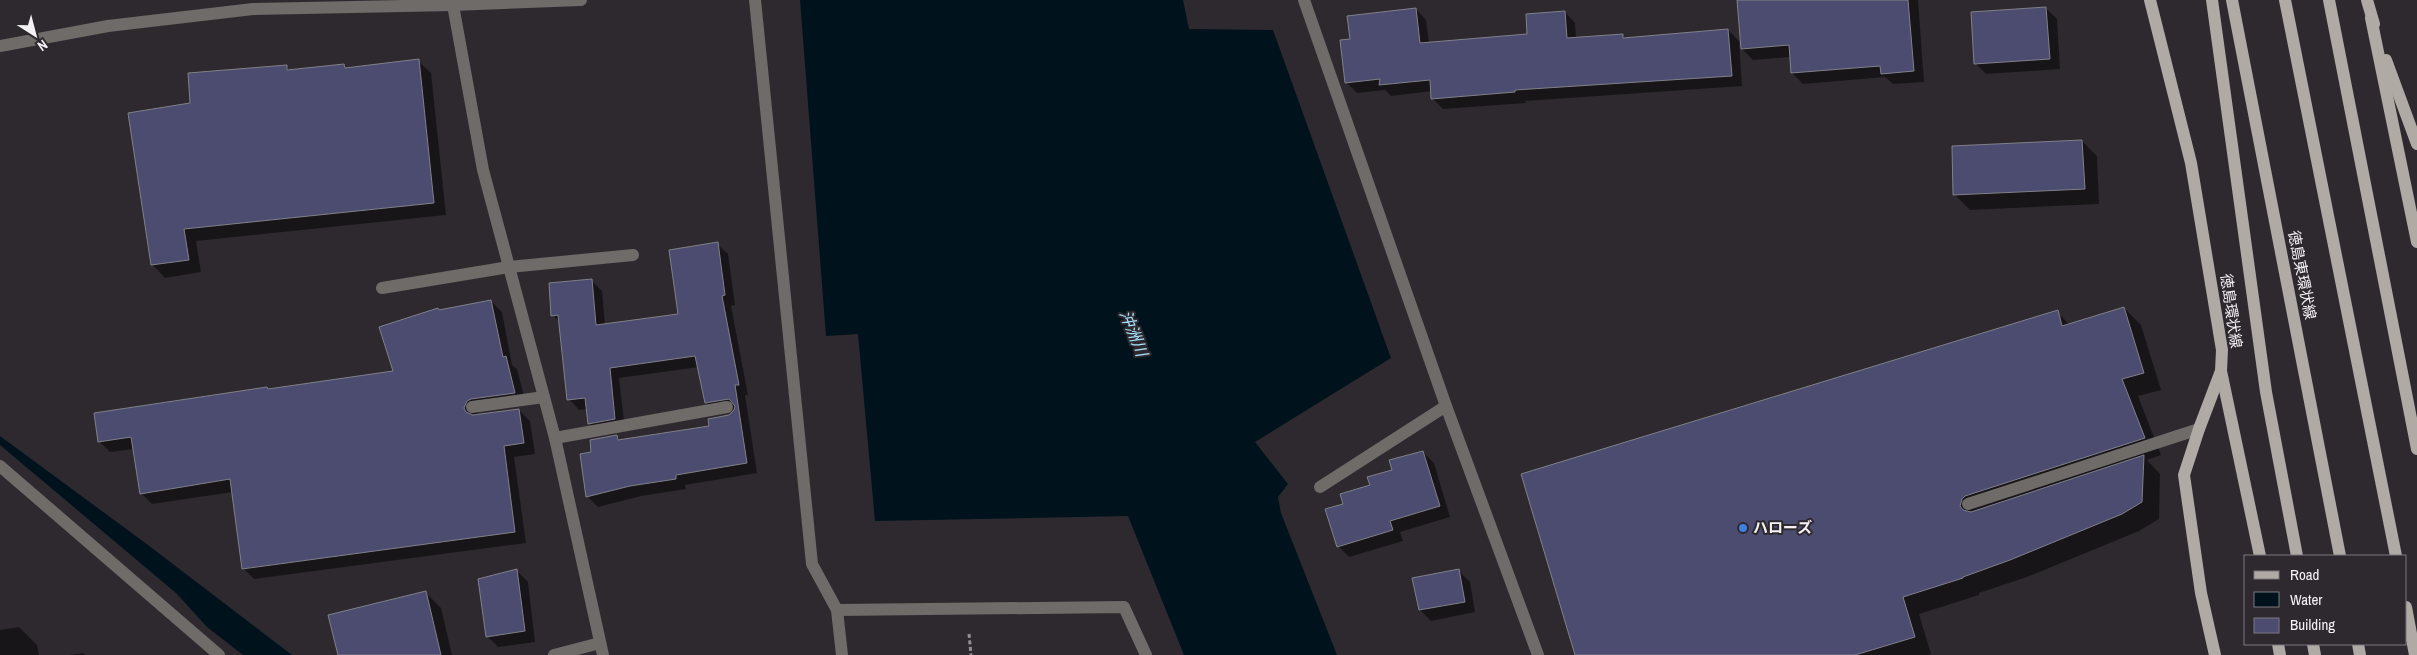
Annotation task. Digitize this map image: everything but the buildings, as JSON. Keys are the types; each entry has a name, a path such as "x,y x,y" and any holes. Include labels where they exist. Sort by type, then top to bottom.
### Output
{"main road":[{"name":"徳島環状線","path":"2150,0 2191,163 2222,350 2221,371 2184,475 2201,593 2215,655"},
{"path":"2212,0 2266,392 2297,555"},
{"name":"徳島東環状線","path":"2232,0 2340,555"},
{"path":"2285,0 2396,555"},
{"path":"2329,0 2417,449"},
{"path":"2367,0 2417,242"},
{"path":"2371,18 2417,144"},
{"path":"2221,371 2260,555"},
{"path":"2407,612 2415,655"}],"street":[{"path":"0,46 108,26 253,8 453,5 581,0"},
{"path":"755,0 812,564 837,610 842,655"},
{"path":"1304,0 1446,406 1538,655"},
{"path":"453,5 483,170 555,438 601,649 554,655"},
{"path":"382,288 509,267 633,255"},
{"path":"472,407 544,397"},
{"path":"1320,487 1446,406"},
{"path":"555,438 727,407"},
{"path":"1968,504 2199,429"},
{"path":"0,466 219,655"},
{"path":"837,610 1124,608 1146,655"}],"water":[{"name":"沖洲川","path":"800,0 1183,0 1189,29 1273,30 1391,358 1255,442 1288,484 1278,497 1281,513 1337,655 1184,655 1128,516 875,521 858,334 826,336"},
{"path":"0,436 148,545 292,655 243,655 207,627 176,593 0,445"}],"place":[{"name":"ハローズ","path":"1743,528"}]}
